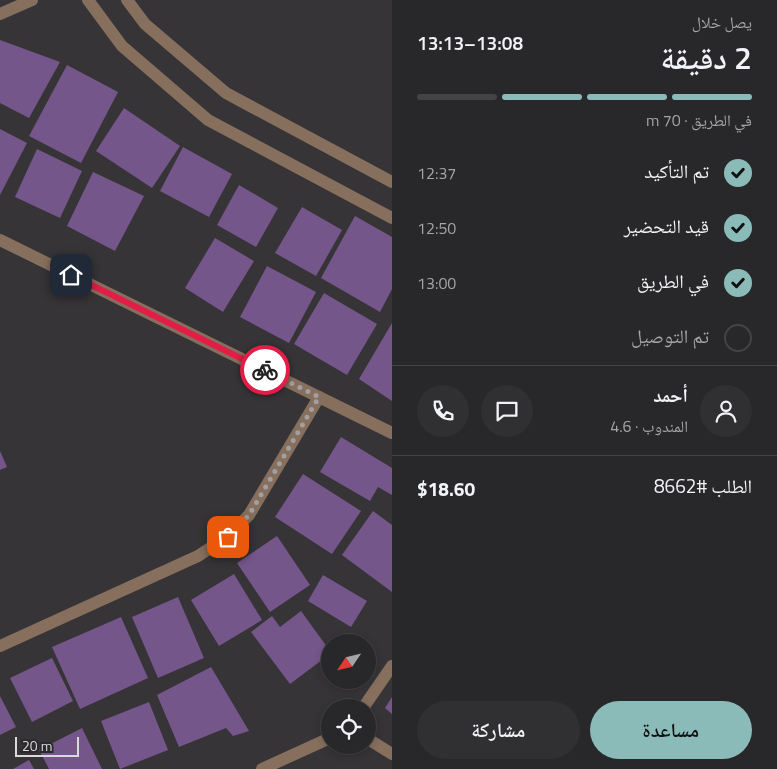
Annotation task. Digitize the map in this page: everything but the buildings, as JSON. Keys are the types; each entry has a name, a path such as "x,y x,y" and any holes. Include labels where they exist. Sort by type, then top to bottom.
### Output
{"street":[{"path":"0,14 32,0"},
{"path":"88,0 122,46 208,120 392,218"},
{"path":"127,0 145,24 226,93 392,182"},
{"path":"0,240 392,433"},
{"path":"0,646 198,556 228,537 249,515 319,397"},
{"path":"369,699 392,666"},
{"path":"262,769 321,742"},
{"path":"376,744 392,754"}],"way so far":[{"path":"228,537 249,515 319,397 265,370"}],"route":[{"path":"71,275 265,370"}]}
